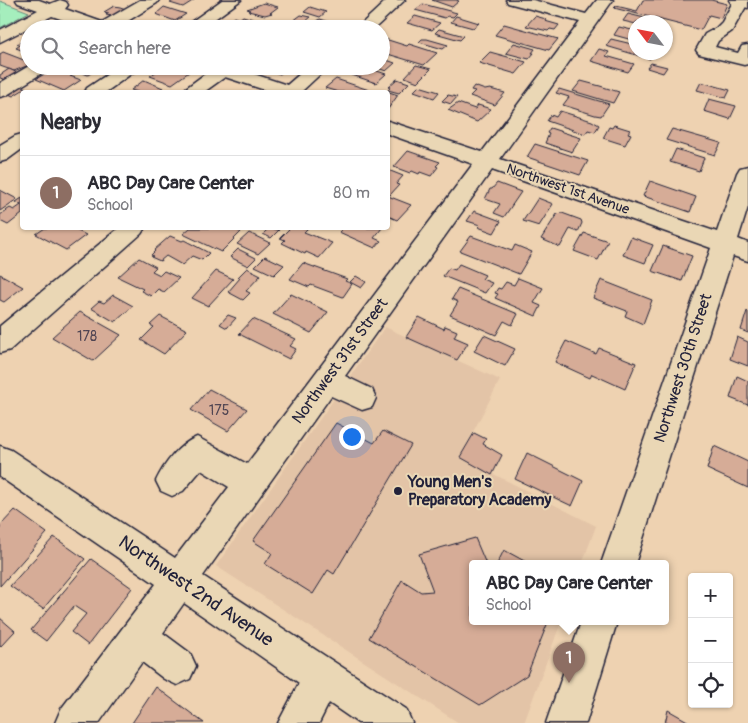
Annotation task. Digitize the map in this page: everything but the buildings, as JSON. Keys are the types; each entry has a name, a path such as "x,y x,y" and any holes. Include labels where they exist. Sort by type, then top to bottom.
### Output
{"street":[{"path":"24,0 79,20"},
{"path":"32,20 69,0"},
{"path":"119,20 151,0"},
{"path":"203,20 233,0"},
{"path":"374,20 397,0"},
{"path":"514,0 596,6"},
{"path":"742,1 733,21 721,34 711,38 705,50 744,60 748,50"},
{"name":"Northwest 31st Street","path":"75,723 486,160 596,6"},
{"path":"0,37 20,26"},
{"path":"0,91 26,75"},
{"path":"97,90 120,75"},
{"path":"195,90 210,75"},
{"path":"238,75 283,90"},
{"path":"291,90 309,75"},
{"name":"Northwest 1st Avenue","path":"390,128 736,248"},
{"path":"0,155 20,141"},
{"name":"Northwest 30th Street","path":"619,560 736,248 748,173"},
{"path":"0,342 131,230"},
{"path":"326,380 362,398"},
{"path":"172,481 197,451 251,483"},
{"name":"Northwest 2nd Avenue","path":"0,460 392,723"},
{"path":"566,723 598,625"},
{"path":"138,637 177,666"},
{"path":"298,723 323,677"}],"shaded area":[{"name":"Young Men's Preparatory Academy","path":"385,327 500,380 460,457 596,526 583,560 469,560 469,625 560,625 524,723 459,723 216,566"}],"green space":[{"path":"0,1 29,12 0,28"}],"place":[{"name":"Young Men's Preparatory Academy","path":"398,491"},
{"name":"ABC Day Care Center","path":"569,683"}]}
